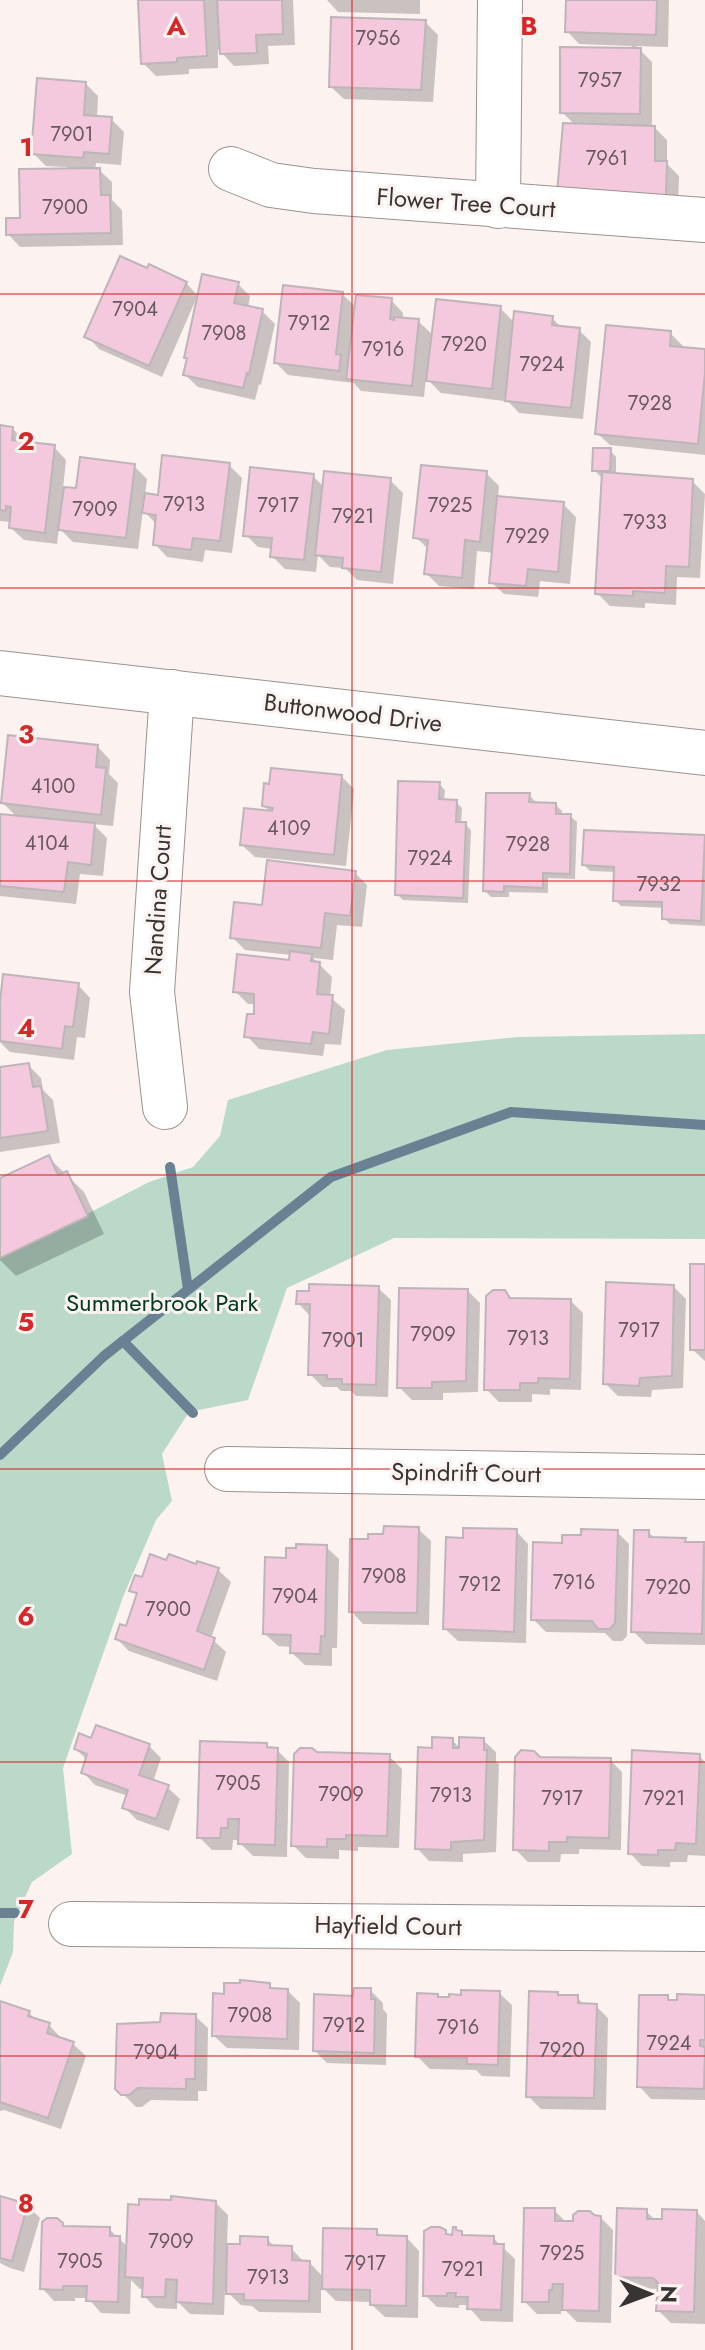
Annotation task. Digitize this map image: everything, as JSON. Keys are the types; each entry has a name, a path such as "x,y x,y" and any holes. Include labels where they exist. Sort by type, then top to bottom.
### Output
{"street":[{"path":"498,206 500,0"},
{"name":"Flower Tree Court","path":"231,169 271,185 314,191 705,220"},
{"name":"Buttonwood Drive","path":"0,673 705,753"},
{"name":"Nandina Court","path":"165,1107 152,992 172,692"},
{"name":"Spindrift Court","path":"227,1469 705,1477"},
{"name":"Hayfield Court","path":"71,1924 705,1929"}],"green space":[{"name":"Summerbrook Park","path":"705,1034 705,1239 394,1238 287,1288 248,1400 189,1412 162,1454 172,1501 156,1520 123,1597 63,1768 72,1854 32,1882 14,1921 13,1952 0,1986 0,1259 149,1182 193,1167 220,1136 228,1100 387,1050 517,1037"}],"building":[{"path":"138,0 204,0 207,56 141,64"},
{"path":"217,0 282,0 283,34 256,35 257,53 220,54"},
{"path":"566,0 657,0 656,35 565,32"},
{"path":"331,17 426,20 421,90 329,87"},
{"path":"560,47 641,48 640,114 560,113"},
{"path":"37,78 86,82 84,115 112,117 109,154 84,152 83,158 31,154"},
{"path":"563,123 655,126 655,161 667,161 666,196 557,193"},
{"path":"100,168 101,195 110,195 111,233 6,235 6,218 20,218 19,169"},
{"path":"120,256 147,268 149,264 187,282 149,366 84,337"},
{"path":"202,274 239,282 234,303 263,309 243,388 183,375"},
{"path":"283,285 343,292 336,354 341,355 339,371 274,363"},
{"path":"356,295 392,298 390,319 419,319 412,386 346,379"},
{"path":"436,299 501,306 492,389 426,381"},
{"path":"514,311 553,316 552,325 580,328 571,408 505,401"},
{"path":"606,325 671,331 670,346 705,349 698,444 595,434"},
{"path":"0,425 13,427 12,440 55,445 45,533 9,528 11,507 6,506 6,511 0,510"},
{"path":"593,448 611,448 610,471 592,471"},
{"path":"162,455 230,463 220,541 193,538 191,550 153,545 156,515 142,513 145,493 158,495"},
{"path":"80,457 135,464 126,538 58,530 64,487 76,488"},
{"path":"421,465 487,471 480,542 465,540 462,578 424,574 428,540 413,538"},
{"path":"250,467 314,474 304,560 270,557 272,538 243,536"},
{"path":"324,471 391,478 381,572 342,568 343,558 315,555"},
{"path":"602,472 693,479 689,567 666,566 665,593 633,591 633,596 595,594"},
{"path":"497,496 564,502 558,572 528,569 526,586 489,583"},
{"path":"8,735 98,745 96,767 106,768 101,815 1,803"},
{"path":"271,768 342,775 334,855 240,845 244,808 272,811 273,808 262,806 264,783 269,784"},
{"path":"398,781 440,782 439,799 457,800 456,822 466,822 463,898 395,895"},
{"path":"486,793 530,793 529,802 556,803 556,814 571,814 570,874 543,873 543,888 504,886 504,892 483,891"},
{"path":"0,814 95,823 91,865 68,862 64,892 0,886"},
{"path":"584,830 705,835 701,921 662,919 662,902 613,901 614,867 582,865"},
{"path":"267,860 356,871 350,916 325,913 321,948 230,938 234,902 262,905"},
{"path":"290,951 312,954 311,961 320,962 317,994 333,995 329,1034 313,1032 311,1044 244,1037 247,1014 254,1014 254,994 233,992 237,954 289,960"},
{"path":"3,974 79,983 73,1027 65,1026 62,1049 0,1041"},
{"path":"29,1063 33,1087 41,1086 48,1131 0,1138 0,1067"},
{"path":"49,1155 58,1175 67,1171 88,1216 0,1258 0,1178"},
{"path":"690,1264 705,1264 705,1350 690,1350"},
{"path":"606,1282 674,1285 672,1376 640,1378 639,1386 603,1384"},
{"path":"309,1284 379,1286 376,1385 342,1384 342,1379 327,1379 327,1375 308,1375 310,1304 296,1304 297,1291 309,1291"},
{"path":"399,1288 468,1289 466,1381 432,1382 432,1388 397,1388"},
{"path":"493,1290 505,1290 510,1298 571,1299 570,1379 538,1378 538,1383 520,1383 520,1390 484,1390 486,1296"},
{"path":"384,1526 419,1527 417,1613 349,1612 350,1539 368,1539 368,1534 383,1534"},
{"path":"463,1528 517,1529 514,1632 443,1629 446,1537 463,1538"},
{"path":"581,1529 618,1530 615,1623 610,1629 598,1629 592,1621 531,1620 533,1542 562,1543 562,1535 581,1535"},
{"path":"634,1530 649,1530 649,1537 704,1542 702,1634 631,1632"},
{"path":"296,1544 327,1545 325,1636 321,1636 320,1654 290,1653 291,1635 263,1634 265,1557 286,1558 286,1548 296,1548"},
{"path":"150,1554 166,1560 169,1554 219,1568 197,1631 215,1638 204,1670 115,1639 120,1624 126,1626 137,1593 129,1591 135,1575 142,1577"},
{"path":"96,1725 150,1744 139,1775 169,1785 156,1819 122,1808 128,1790 81,1773 87,1754 74,1749 79,1733 91,1738"},
{"path":"432,1737 453,1738 453,1748 459,1748 459,1737 484,1738 484,1750 487,1750 484,1840 451,1842 451,1850 415,1849 418,1747 432,1748"},
{"path":"200,1741 267,1743 267,1747 278,1748 275,1845 238,1844 239,1819 228,1819 228,1828 221,1828 220,1838 197,1838"},
{"path":"300,1748 312,1748 317,1752 390,1754 387,1836 346,1835 346,1839 327,1839 327,1847 291,1846 294,1754"},
{"path":"521,1750 534,1751 540,1757 611,1758 609,1838 567,1837 567,1842 549,1842 549,1851 513,1850 515,1757"},
{"path":"632,1750 700,1754 696,1844 676,1843 675,1850 658,1850 658,1855 628,1854"},
{"path":"240,1980 270,1983 270,1988 288,1989 287,2039 212,2036 213,1993 224,1994 224,1983 240,1983"},
{"path":"354,1988 371,1988 371,1999 375,1999 374,2053 313,2051 314,1994 353,1996"},
{"path":"461,1990 500,1991 498,2065 467,2064 467,2058 415,2057 417,1993 449,1997 449,1994 461,1995"},
{"path":"529,1991 578,1995 578,2003 597,2004 594,2098 526,2097"},
{"path":"677,1994 705,1995 705,2040 700,2040 700,2046 705,2047 704,2089 637,2087 639,1995 668,1995 668,2000 677,2000"},
{"path":"0,2001 30,2011 28,2016 50,2023 47,2033 74,2042 48,2118 0,2102"},
{"path":"161,2013 196,2014 195,2079 186,2079 186,2089 138,2088 129,2095 121,2095 115,2089 117,2024 160,2022"},
{"path":"0,2196 28,2204 12,2261 0,2258"},
{"path":"171,2196 216,2201 213,2304 176,2302 177,2280 166,2279 165,2297 142,2297 143,2278 125,2277 128,2204 139,2205 139,2199 171,2200"},
{"path":"524,2208 555,2208 555,2221 573,2221 573,2215 578,2211 590,2211 601,2216 599,2311 562,2310 563,2284 553,2284 552,2290 549,2290 549,2302 522,2302"},
{"path":"617,2208 647,2209 647,2219 662,2219 662,2209 697,2210 694,2312 656,2311 658,2283 653,2278 615,2277"},
{"path":"47,2218 57,2218 63,2226 110,2227 110,2236 120,2236 118,2302 86,2301 87,2286 63,2286 63,2290 40,2289 42,2222"},
{"path":"440,2227 446,2230 446,2234 452,2235 453,2227 456,2227 462,2235 494,2236 494,2244 504,2244 501,2310 467,2309 468,2297 455,2297 456,2293 423,2296 424,2231"},
{"path":"323,2228 377,2229 377,2235 407,2236 406,2306 370,2305 370,2290 322,2289"},
{"path":"240,2236 268,2237 268,2245 292,2246 292,2260 310,2261 309,2301 244,2300 244,2294 226,2294 227,2244 240,2244"}],"waterway":[{"path":"0,1455 104,1356 331,1177 511,1112 705,1125"},
{"path":"170,1167 188,1289"},
{"path":"123,1341 193,1413"},
{"path":"0,1913 15,1913"}]}
